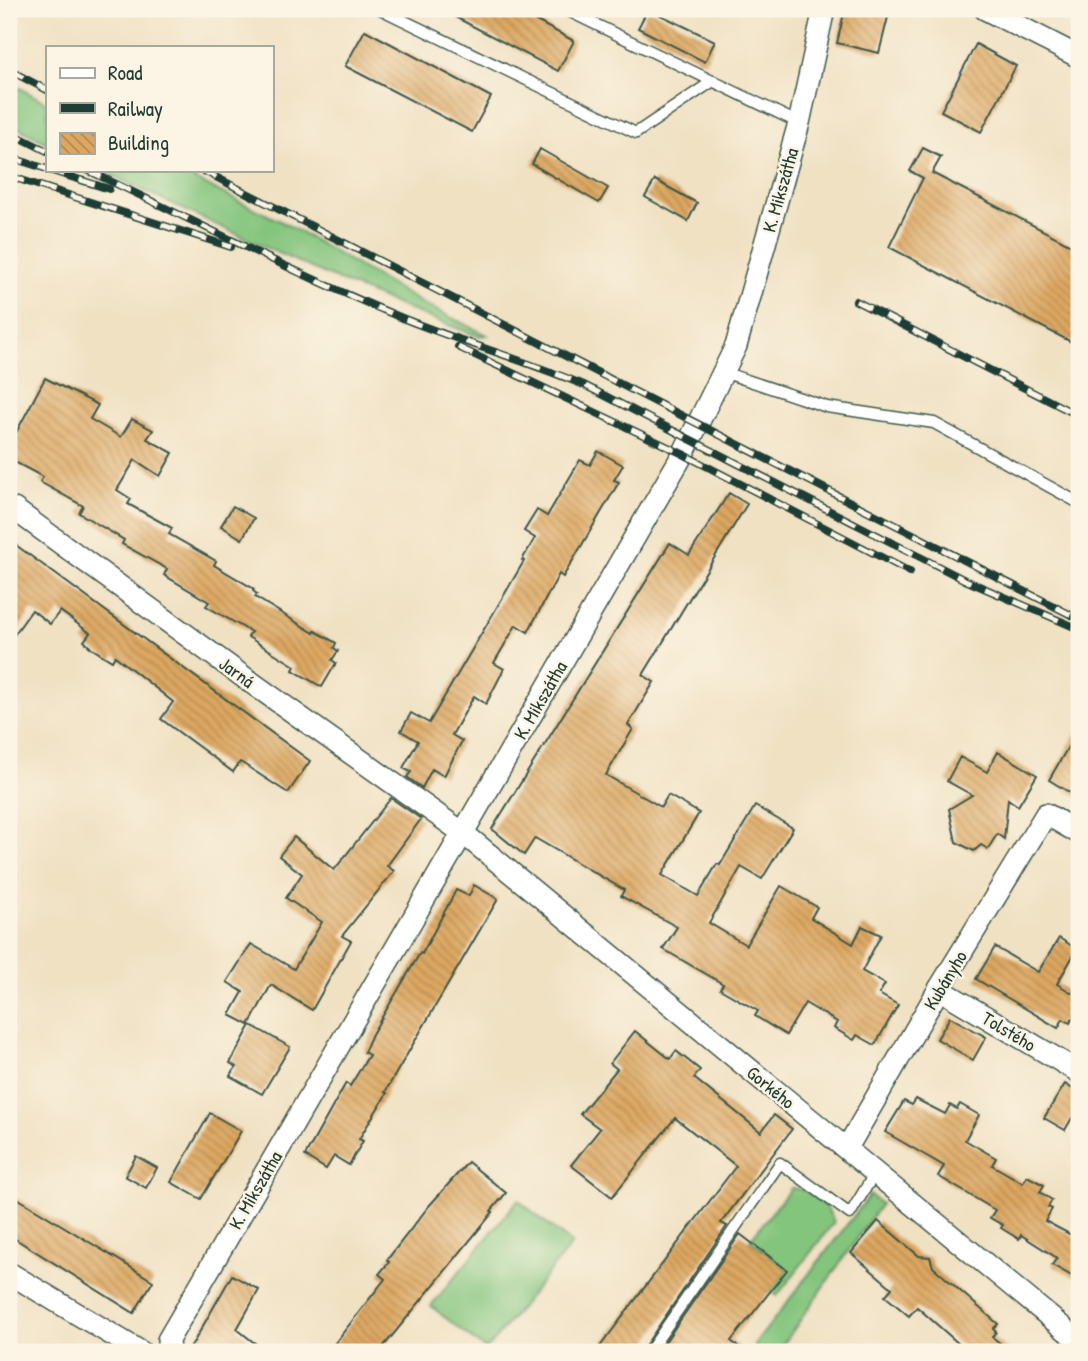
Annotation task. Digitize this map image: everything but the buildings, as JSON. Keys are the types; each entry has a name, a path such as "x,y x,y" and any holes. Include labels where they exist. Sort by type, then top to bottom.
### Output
{"street":[{"name":"K. Mikszátha","path":"169,1352 168,1340 683,454 736,346 799,123 824,9"},
{"path":"985,9 1079,57"},
{"name":"Jarná","path":"11,513 463,833"},
{"name":"Kubányho","path":"847,1148 939,989 1046,814 1079,833"},
{"name":"Gorkého","path":"463,833 1079,1341"},
{"name":"Tolstého","path":"939,989 1079,1072"},
{"path":"9,1273 141,1352"}],"lane":[{"path":"380,9 636,133 713,81"},
{"path":"564,9 799,123"},
{"path":"723,372 827,407 934,423 1079,503"},
{"path":"649,1352 780,1163 850,1214 876,1171"}],"green space":[{"path":"9,82 46,102 46,142 9,123"},
{"path":"104,172 179,172 286,224 425,305 487,335 478,336 430,318 287,257"},
{"path":"791,1188 811,1194 827,1210 834,1222 777,1296 770,1291 787,1270 750,1240"},
{"path":"870,1195 881,1204 778,1352 757,1352 755,1344"},
{"path":"518,1200 572,1244 486,1350 431,1306"}],"railway":[{"path":"9,70 46,89"},
{"path":"9,132 46,150"},
{"path":"9,157 46,169"},
{"path":"55,172 109,189"},
{"path":"91,172 356,298 418,324 584,385 965,580 1079,629"},
{"path":"206,172 1079,619"},
{"path":"9,176 231,247"},
{"path":"856,301 1079,416"},
{"path":"458,347 683,454 910,572"}]}
